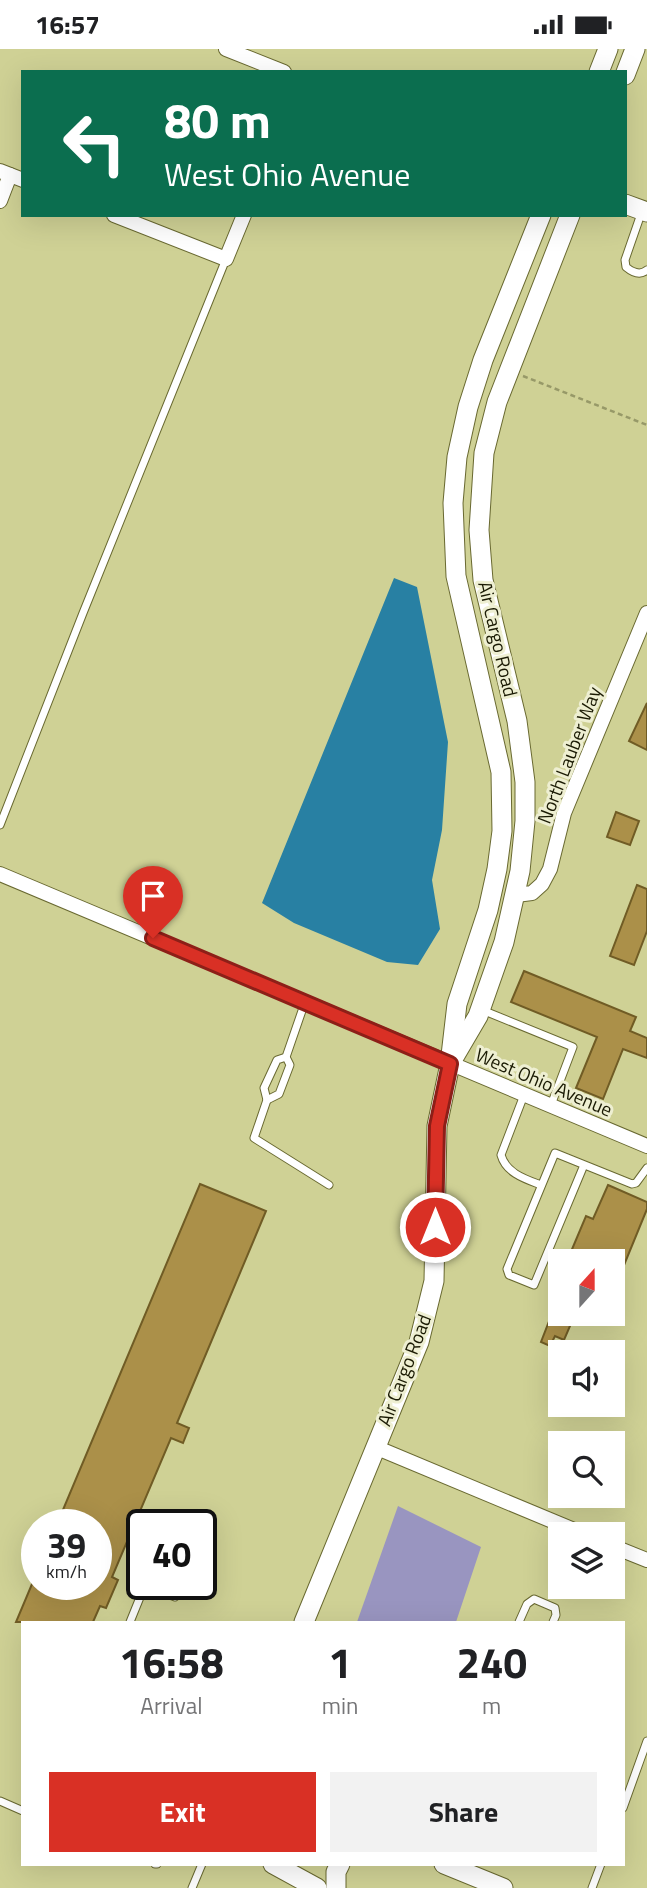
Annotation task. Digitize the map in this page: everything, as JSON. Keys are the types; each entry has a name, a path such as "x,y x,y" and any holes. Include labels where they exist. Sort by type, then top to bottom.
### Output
{"street":[{"path":"226,49 279,70"},
{"path":"600,70 608,49"},
{"path":"627,70 635,49"},
{"path":"0,201 11,175"},
{"path":"119,217 226,258 243,217"},
{"name":"Air Cargo Road","path":"304,1621 419,1342 434,1281 437,1126 450,1064 457,1004 488,910 497,869 502,800 501,772 465,625 456,576 453,503 457,457 468,407 483,360 540,217"},
{"name":"Air Cargo Road","path":"450,1064 480,1009 505,941 516,895 524,834 526,782 517,720 483,580 479,530 481,479 489,430 509,370 569,217"},
{"name":"North Lauber Way","path":"516,895 532,893 542,884 550,869 564,813 642,640 647,613"},
{"name":"West Ohio Avenue","path":"0,874 647,1146"},
{"path":"375,1447 555,1522"},
{"path":"625,1551 647,1560"},
{"path":"277,1866 317,1888"},
{"path":"336,1888 336,1872 339,1866"},
{"path":"449,1866 503,1888"}],"lane":[{"path":"638,209 625,260 626,267 638,273 647,270"},
{"path":"0,825 226,258"},
{"path":"267,1100 279,1094 290,1065 286,1057 305,1002"},
{"path":"480,1009 573,1047 550,1105"},
{"path":"286,1057 277,1060 264,1088 267,1100 254,1138 329,1185"},
{"path":"524,1094 500,1155 504,1165 510,1170 541,1185"},
{"path":"584,1164 534,1285 509,1275 507,1269 555,1153 584,1164 632,1184 636,1183 647,1168"},
{"path":"519,1621 527,1604 534,1599 555,1608 553,1621"},
{"path":"130,1621 139,1600"},
{"path":"625,1802 647,1741"},
{"path":"0,1801 21,1810"},
{"path":"192,1888 201,1866"},
{"path":"592,1888 600,1866"}],"path":[{"path":"509,370 647,425"}],"shaded area":[{"path":"398,1506 481,1547 456,1621 357,1621"}],"water":[{"path":"394,578 417,587 448,742 442,830 432,880 440,929 418,965 387,962 294,923 262,903"}],"building":[{"path":"647,703 647,750 629,741"},
{"path":"616,812 639,821 630,845 607,837"},
{"path":"637,885 647,889 647,931 634,965 610,956"},
{"path":"524,971 636,1017 630,1031 647,1038 647,1058 623,1049 603,1099 576,1088 597,1037 511,1002"},
{"path":"200,1184 266,1211 177,1423 189,1428 183,1443 171,1438 141,1509 126,1509 126,1544 112,1577 112,1509 63,1509"},
{"path":"608,1185 647,1202 647,1209 625,1263 625,1249 572,1249 586,1216 593,1219"},
{"path":"548,1324 548,1327 570,1327 564,1340 555,1336 553,1340 548,1340 548,1345 541,1342"},
{"path":"112,1577 118,1580 112,1594"},
{"path":"25,1600 109,1600 106,1608 100,1606 93,1621 16,1622"}],"route":[{"path":"153,938 450,1064 437,1126 435,1227"}]}
